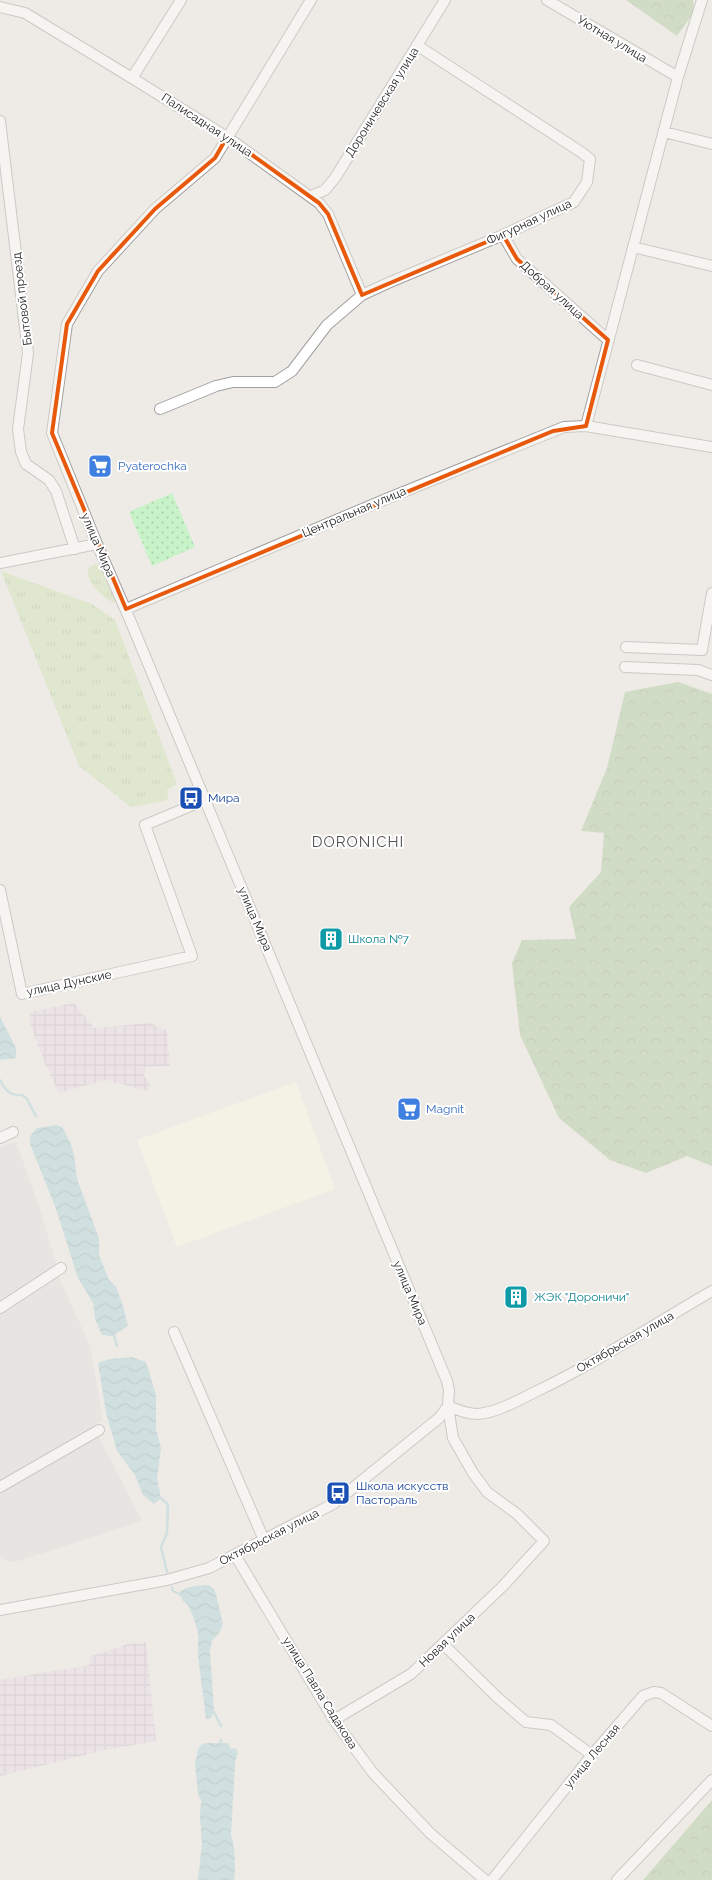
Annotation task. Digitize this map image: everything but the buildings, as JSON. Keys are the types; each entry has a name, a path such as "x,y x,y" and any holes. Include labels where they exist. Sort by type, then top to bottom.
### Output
{"street":[{"path":"132,78 181,0"},
{"path":"227,137 311,0"},
{"name":"Дороничевская улица","path":"311,196 325,190 335,178 445,0"},
{"name":"Уютная улица","path":"547,0 678,77"},
{"path":"586,426 678,77 702,0"},
{"name":"Палисадная улица","path":"0,7 25,13 132,78 227,137 311,196 328,214 362,295"},
{"name":"Фигурная улица","path":"160,409 216,386 233,382 275,382 292,371 327,325 362,295 503,235 574,202 587,182 590,159 418,46"},
{"name":"Бытовой проезд","path":"0,121 28,353 18,430 21,452 26,464 49,480 56,491 75,549"},
{"path":"664,132 712,144"},
{"name":"улица Мира","path":"227,137 215,158 155,209 98,270 67,324 52,433 447,1380 449,1390 448,1406 453,1438 487,1492 517,1514 544,1541"},
{"name":"Добрая улица","path":"503,235 517,259 608,340"},
{"path":"633,247 712,266"},
{"path":"637,365 712,385"},
{"name":"Центральная улица","path":"126,610 350,514 564,427 586,426 712,447"},
{"path":"0,563 97,544"},
{"path":"626,647 702,650 712,593"},
{"path":"626,667 698,670 712,675"},
{"name":"улица Дунские","path":"0,890 22,994 192,956 145,825 206,800"},
{"path":"0,1138 13,1132"},
{"path":"0,1308 61,1268"},
{"name":"Октябрьская улица","path":"0,1610 186,1576 210,1568 333,1504 439,1418 448,1406 476,1414 501,1408 548,1386 712,1291"},
{"path":"174,1332 264,1540"},
{"path":"0,1487 99,1430"},
{"name":"Новая улица","path":"334,1720 411,1674 503,1586 544,1541"},
{"name":"улица Павла Садакова","path":"235,1555 334,1720 373,1773 405,1809 430,1833 485,1880"},
{"path":"443,1644 498,1698 526,1722 552,1724 592,1754"},
{"name":"улица Лесная","path":"492,1880 592,1754 643,1696 648,1693 661,1693 712,1726"},
{"path":"617,1880 712,1780"}],"highlighted area":[{"path":"227,137 319,203 328,214 362,295 503,235 517,259 608,340 586,426 553,431 126,609 52,433 67,324 98,271 155,209 215,158"}],"shaded area":[{"path":"74,1003 94,1028 150,1023 167,1031 170,1066 145,1067 144,1076 150,1082 148,1091 105,1080 59,1093 47,1069 30,1024 30,1012"},
{"path":"296,1082 335,1189 177,1247 137,1140"},
{"path":"16,1142 42,1215 61,1282 90,1346 103,1420 0,1482 0,1147"},
{"path":"99,1437 142,1521 18,1561 10,1562 2,1558 0,1555 0,1493"},
{"path":"146,1642 156,1741 105,1750 0,1776 0,1680 90,1665 89,1657 128,1644"}],"green space":[{"path":"626,0 693,0 694,12 677,36"},
{"path":"172,493 195,547 152,566 129,512"},
{"path":"96,564 103,568 117,602 115,603 104,597 89,579 88,573 90,568"},
{"path":"1,571 92,604 115,620 177,784 167,790 168,800 131,807 79,766"},
{"path":"678,682 712,694 712,1166 687,1156 646,1173 610,1160 559,1118 520,1035 512,963 522,940 576,939 569,907 601,872 604,833 581,831 607,768 625,692"},
{"path":"712,1800 712,1880 643,1880"}],"water":[{"path":"0,1017 16,1048 16,1058 0,1060"},
{"path":"57,1125 62,1127 70,1142 74,1154 77,1179 99,1238 99,1255 109,1280 116,1287 123,1306 128,1326 112,1336 102,1335 95,1319 93,1303 78,1278 55,1206 30,1144 30,1136 37,1128"},
{"path":"132,1357 146,1362 156,1395 156,1429 161,1448 157,1479 161,1498 154,1504 143,1495 135,1475 117,1451 106,1413 98,1363 110,1359"},
{"path":"209,1585 216,1594 223,1624 219,1633 212,1641 210,1651 214,1712 211,1718 206,1719 198,1656 198,1632 188,1605 182,1600 180,1592 190,1587"},
{"path":"206,1743 228,1743 231,1749 236,1748 238,1753 235,1762 231,1835 235,1858 234,1880 198,1880 202,1844 201,1801 198,1793 195,1764 198,1749"}],"waterway":[{"path":"0,1080 8,1092 22,1095 27,1099 36,1116"},
{"path":"114,1335 117,1346"},
{"path":"161,1498 168,1505 167,1533 161,1547 167,1572"},
{"path":"172,1587 173,1591 181,1595"},
{"path":"214,1712 221,1726"}],"place":[{"name":"Pyaterochka","path":"100,466"},
{"name":"Мира","path":"191,798"},
{"name":"Школа №7","path":"331,939"},
{"name":"Magnit","path":"409,1109"},
{"name":"ЖЭК \"Дороничи\"","path":"516,1297"},
{"name":"Школа искусств Пастораль","path":"338,1493"}],"district":[{"name":"DORONICHI","path":"358,842"}]}
